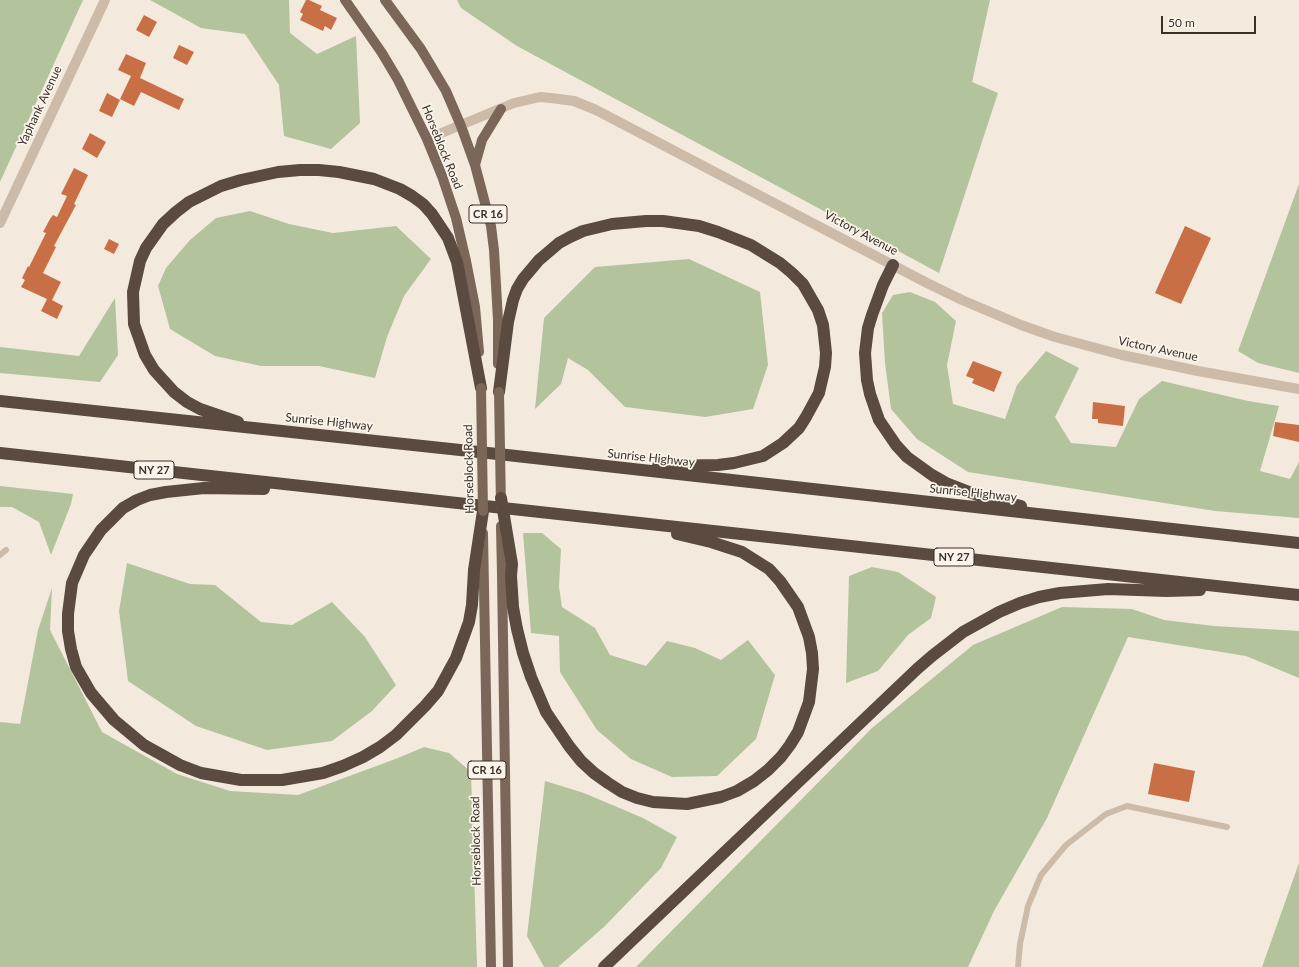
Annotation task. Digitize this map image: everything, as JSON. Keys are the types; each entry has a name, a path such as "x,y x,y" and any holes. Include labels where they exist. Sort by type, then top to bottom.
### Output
{"highway":[{"path":"258,429 200,409 187,402 163,381 145,355 138,339 134,324 133,292 140,261 146,248 163,224 176,212 189,202 221,186 266,174 300,170 332,171 356,175 388,183 423,204 444,232 457,262 481,388"},
{"path":"499,392 510,311 520,284 530,269 548,252 570,237 583,231 596,227 628,222 652,221 681,223 718,232 751,245 768,254 803,284 818,310 823,325 826,353 825,367 819,393 806,417 791,436 763,456 734,463 701,466 597,466"},
{"path":"893,265 883,285 872,315 868,328 865,353 865,367 870,394 880,420 888,434 907,457 946,483 977,495 1065,517"},
{"name":"Sunrise Highway","path":"0,401 1299,543"},
{"name":"NY 27","path":"0,454 1299,595"},
{"path":"309,488 184,489 150,495 130,504 112,518 92,542 84,555 72,583 68,614 68,631 76,667 91,693 114,720 139,741 162,756 180,765 201,772 241,780 261,781 282,780 323,773 363,757 380,747 411,721 425,706 444,680 456,658 468,622 479,574 483,511"},
{"path":"501,498 512,564 507,576 523,653 546,712 569,746 594,773 622,792 653,802 687,804 721,798 754,781 768,770 781,757 798,732 810,702 813,669 809,637 798,607 790,594 768,569 742,552 711,542 610,520"},
{"path":"604,967 917,669 947,644 982,620 1020,603 1060,593 1108,589 1167,591 1247,589"}],"main road":[{"name":"Horseblock Road","path":"345,0 382,53 404,92 427,139 442,176 456,218 475,307 481,388 483,511"},
{"name":"Horseblock Road","path":"385,0 421,49 446,91 475,165 491,226 494,250 498,320 501,498"},
{"path":"475,165 482,140 500,109"},
{"name":"Horseblock Road","path":"479,574 491,967"},
{"name":"CR 16","path":"507,576 508,967"}],"street":[{"name":"Yaphank Avenue","path":"0,223 104,0"},
{"name":"Victory Avenue","path":"427,139 500,109 527,100 540,98 563,98 585,105 893,265 981,309 1021,326 1088,346 1160,363 1299,389"}],"lane":[{"path":"0,555 6,550"},
{"path":"1018,967 1020,944 1028,906 1041,875 1066,845 1106,814 1127,806 1227,827"}],"green space":[{"path":"0,0 83,0 0,182"},
{"path":"150,0 289,0 290,33 317,54 356,36 360,123 331,149 284,136 279,85 245,34 201,28"},
{"path":"457,0 990,0 972,82 998,93 939,273 517,46 461,8"},
{"path":"1299,184 1299,373 1258,363 1238,351"},
{"path":"250,211 289,224 333,233 396,226 431,259 404,296 387,337 375,378 319,366 261,366 215,356 170,329 158,286 166,268 190,240 216,218"},
{"path":"689,259 760,292 768,365 753,409 705,417 625,407 588,370 568,358 561,384 535,409 544,318 595,267"},
{"path":"910,292 935,302 956,321 947,365 953,404 1005,419 1017,385 1046,351 1079,368 1055,417 1071,443 1116,447 1139,399 1162,381 1248,401 1279,406 1260,471 1290,479 1299,462 1299,518 1215,511 968,472 917,439 891,409 885,363 882,313 893,295"},
{"path":"115,298 118,355 100,382 0,373 0,347 79,356"},
{"path":"0,486 73,494 71,504 51,555 39,522 12,507 0,507"},
{"path":"523,533 542,533 561,549 559,587 562,607 595,628 610,655 646,666 667,641 695,648 721,660 748,640 775,675 756,739 717,776 672,777 631,759 597,730 560,672 559,636 531,633"},
{"path":"127,563 190,584 215,585 261,622 292,625 332,602 365,637 396,685 372,711 332,741 267,750 196,726 128,681 119,611"},
{"path":"872,567 898,572 936,597 931,618 908,635 878,671 846,683 849,576"},
{"path":"52,588 50,630 102,732 177,774 230,791 298,795 424,747 449,753 471,772 477,967 0,967 0,722 20,724 38,630"},
{"path":"1062,607 1132,609 1164,620 1214,626 1299,631 1299,678 1246,656 1128,637 1047,818 994,911 968,967 636,967 872,728 973,645"},
{"path":"545,781 584,793 643,818 677,837 661,868 605,926 558,967 544,967 527,936"},
{"path":"1299,863 1299,967 1262,967"}],"building":[{"path":"306,0 322,6 320,10 337,18 331,30 325,26 323,31 300,20 303,14 300,12"},
{"path":"144,15 157,22 149,37 136,30"},
{"path":"179,45 194,52 187,65 173,58"},
{"path":"126,54 146,63 140,78 184,99 179,110 141,92 134,106 120,99 131,76 118,70"},
{"path":"107,93 120,100 112,117 99,111"},
{"path":"90,133 106,142 97,158 82,149"},
{"path":"74,168 88,175 74,204 76,205 54,246 56,247 43,273 61,282 52,300 63,306 57,319 41,311 47,299 21,287 25,280 22,278 46,233 43,232 50,219 53,215 57,217 67,196 61,194"},
{"path":"1185,226 1211,238 1181,304 1155,293"},
{"path":"109,239 119,244 114,254 104,249"},
{"path":"973,361 1002,372 994,392 972,383 974,379 966,376"},
{"path":"1093,402 1125,406 1123,426 1098,423 1098,419 1092,419"},
{"path":"1275,422 1299,425 1299,442 1273,436"},
{"path":"1154,763 1195,771 1189,802 1148,794"}]}
